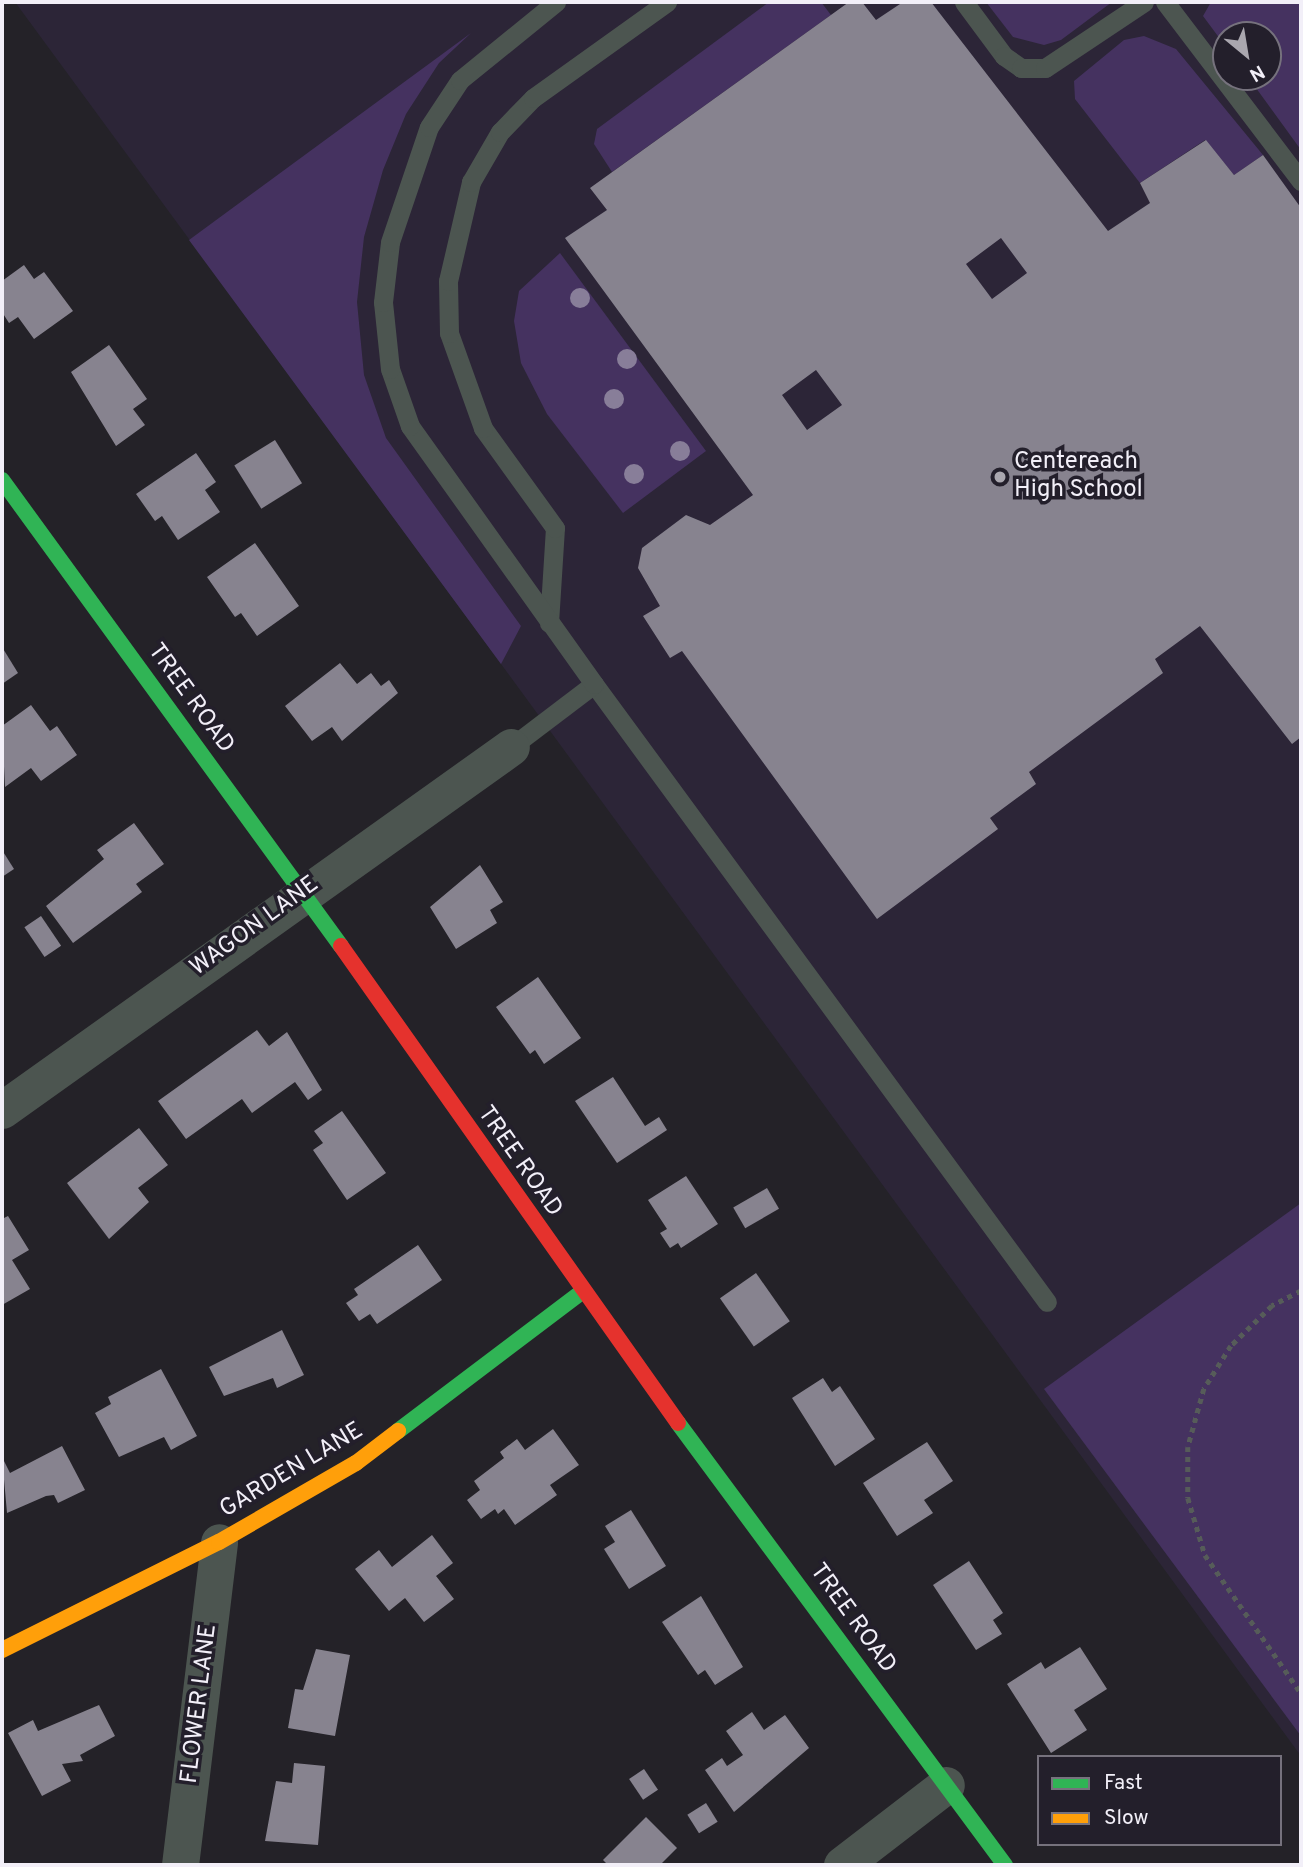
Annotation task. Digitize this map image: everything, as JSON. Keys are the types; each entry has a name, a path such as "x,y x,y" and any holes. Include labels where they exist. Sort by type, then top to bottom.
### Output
{"street":[{"name":"TREE ROAD","path":"2,480 302,891 582,1292 1004,1865"},
{"name":"WAGON LANE","path":"2,1110 302,891 511,747"},
{"name":"GARDEN LANE","path":"2,1650 219,1542 356,1463 582,1292"},
{"name":"FLOWER LANE","path":"180,1865 219,1542"},
{"path":"842,1865 946,1785"}],"lane":[{"path":"556,2 460,80 429,127 397,216 383,302 390,369 410,426 594,684 1047,1302"},
{"path":"550,623 555,528 482,428 449,333 448,281 471,183 500,132 533,98 667,2"},
{"path":"964,2 1004,56 1021,68 1033,68 1068,57 1144,2"},
{"path":"1166,2 1301,181"},
{"path":"511,747 594,684"}],"path":[{"path":"1301,1291 1272,1306 1231,1346 1205,1389 1188,1447 1188,1498 1205,1555 1301,1693"}],"shaded area":[{"path":"15,2 1301,2 1301,1756"},
{"path":"769,2 821,2 831,15 612,172 594,144 597,129"},
{"path":"986,2 1112,2 1061,40 1044,45 1013,37"},
{"path":"1211,2 1301,2 1301,150 1258,91 1282,91 1282,21 1212,21 1212,28 1203,16"},
{"path":"471,33 439,63 406,114 383,170 364,237 357,302 364,375 386,438 521,626 501,664 189,240"},
{"path":"1144,36 1176,49 1263,155 1234,175 1205,140 1140,183 1075,99 1074,81 1124,40"},
{"path":"560,253 706,451 623,513 547,414 521,363 514,321 519,291"},
{"path":"1301,1203 1301,1736 1044,1389"}],"building":[{"path":"849,2 862,2 876,20 903,2 931,2 1108,231 1150,203 1140,183 1206,140 1234,175 1263,155 1301,208 1301,737 1292,744 1200,626 1155,659 1163,673 1029,772 1036,784 990,818 998,829 877,919 682,651 670,658 643,616 660,606 638,568 642,548 686,515 710,525 753,495 565,238 607,210 590,188","holes":["1001,238 1027,273 992,299 966,264","816,370 842,405 807,430 782,395"]},
{"path":"24,265 34,279 44,272 73,311 34,339 18,317 9,323 2,312 2,281"},
{"path":"109,345 147,399 133,409 145,425 116,446 71,372"},
{"path":"275,440 302,483 261,509 234,465"},
{"path":"196,453 216,482 205,490 220,512 178,540 162,516 155,521 136,494"},
{"path":"255,543 299,606 257,636 241,613 235,617 207,577"},
{"path":"2,647 18,673 2,684"},
{"path":"340,663 357,684 371,673 381,686 389,680 398,693 342,741 332,727 312,741 285,706"},
{"path":"31,705 50,731 57,726 77,755 41,781 31,768 5,787 2,726"},
{"path":"134,823 164,864 136,884 142,892 73,943 46,906 104,859 97,850"},
{"path":"2,850 14,869 2,877"},
{"path":"480,865 503,902 490,910 497,923 456,949 430,907"},
{"path":"41,916 61,946 45,957 24,927"},
{"path":"538,977 581,1038 544,1064 535,1050 530,1054 496,1007"},
{"path":"257,1030 269,1046 287,1032 322,1090 308,1100 295,1082 252,1113 242,1099 186,1139 158,1101"},
{"path":"613,1077 645,1126 659,1117 667,1130 617,1163 575,1101"},
{"path":"342,1111 386,1173 347,1200 313,1150 323,1143 314,1131"},
{"path":"139,1128 168,1165 138,1188 149,1202 109,1239 67,1183"},
{"path":"686,1176 718,1224 681,1248 678,1243 670,1248 660,1233 667,1229 648,1200"},
{"path":"767,1188 779,1209 745,1228 733,1208"},
{"path":"8,1216 29,1250 12,1260 30,1289 2,1305 2,1219"},
{"path":"418,1245 442,1280 377,1324 370,1314 359,1321 346,1303 358,1295 354,1289"},
{"path":"756,1273 790,1321 754,1347 720,1298"},
{"path":"282,1330 304,1375 277,1388 273,1378 224,1396 209,1367"},
{"path":"161,1369 197,1436 171,1450 164,1437 119,1457 95,1413 111,1404 108,1397"},
{"path":"823,1378 832,1392 840,1386 875,1439 835,1466 792,1398"},
{"path":"553,1429 579,1465 550,1485 557,1495 515,1525 504,1509 498,1514 495,1509 481,1519 467,1500 480,1490 474,1481 504,1458 500,1452 517,1439 525,1450"},
{"path":"927,1442 953,1481 924,1500 933,1513 897,1536 863,1483"},
{"path":"62,1446 85,1490 58,1503 54,1495 46,1496 7,1513 2,1457 10,1473"},
{"path":"631,1510 666,1566 629,1589 604,1549 615,1542 605,1526"},
{"path":"432,1535 453,1563 436,1576 454,1599 424,1622 405,1598 389,1611 355,1569 379,1550 392,1567"},
{"path":"969,1561 1003,1613 993,1620 1002,1634 976,1650 933,1585"},
{"path":"701,1596 743,1667 715,1685 705,1670 698,1675 662,1622"},
{"path":"1080,1647 1107,1689 1074,1710 1087,1730 1051,1753 1007,1684 1041,1662 1045,1669"},
{"path":"316,1649 350,1655 335,1736 288,1728 295,1689 303,1690"},
{"path":"99,1705 115,1736 80,1755 83,1761 62,1764 71,1781 42,1796 8,1733 33,1720 38,1731"},
{"path":"752,1712 764,1730 785,1715 809,1748 734,1812 705,1770 722,1758 727,1766 743,1755 726,1731"},
{"path":"294,1763 325,1766 318,1845 265,1841 276,1781 292,1783"},
{"path":"644,1769 658,1790 643,1800 629,1779"},
{"path":"706,1803 718,1822 699,1833 687,1815"},
{"path":"646,1817 677,1848 660,1865 608,1865 603,1860"}],"traffic: fast":[{"path":"2,480 341,946"},
{"path":"398,1431 582,1292"},
{"path":"678,1423 1005,1865"}],"traffic: slow":[{"path":"2,1650 219,1542 356,1463 398,1431"}],"traffic: jam":[{"path":"341,946 678,1423"}],"place":[{"name":"Centereach High School","path":"1000,477"}]}
